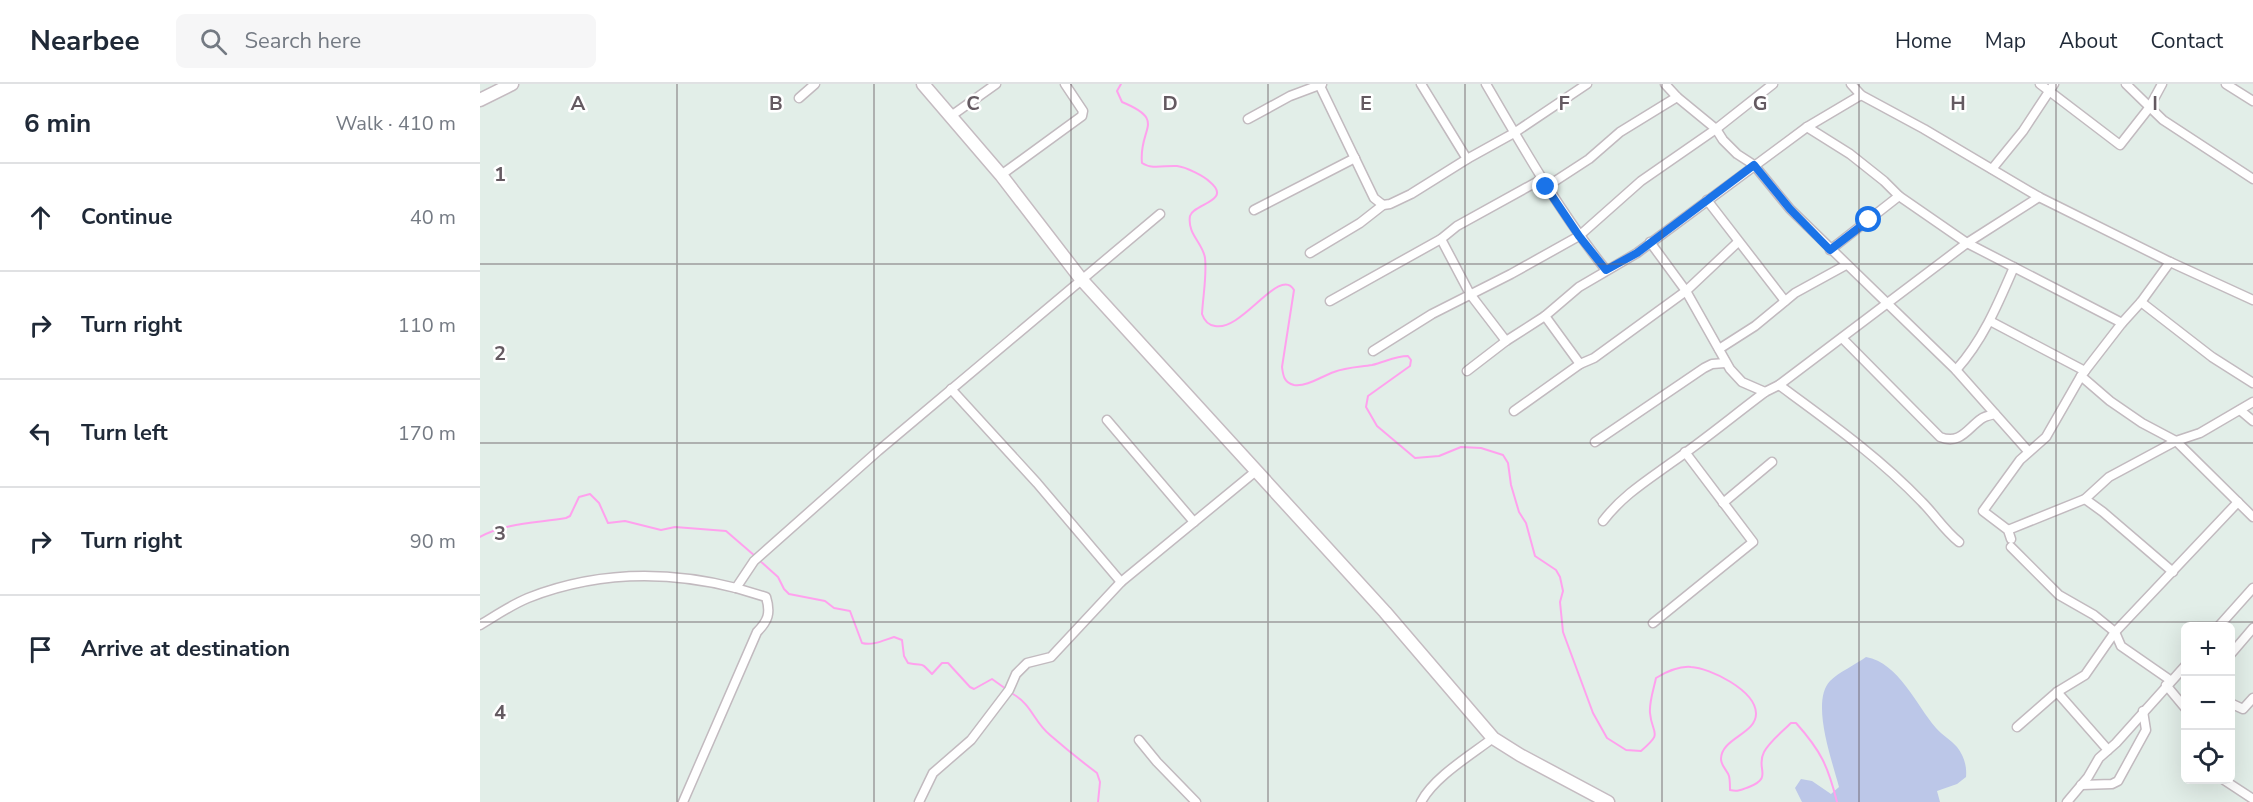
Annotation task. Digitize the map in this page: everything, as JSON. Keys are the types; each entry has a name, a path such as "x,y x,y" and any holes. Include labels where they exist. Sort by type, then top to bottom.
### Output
{"street":[{"path":"480,100 512,84"},
{"path":"800,98 815,84"},
{"path":"923,84 1001,175 1081,279 1385,612 1493,738 1608,802"},
{"path":"951,116 996,84"},
{"path":"1001,175 1082,116 1083,111 1065,84"},
{"path":"1421,84 1467,159"},
{"path":"1486,84 1544,183 1579,236 1606,270"},
{"path":"1310,253 1360,223 1383,205 1411,194 1514,133 1587,84"},
{"path":"1665,84 1677,97 1716,129 1737,154 1754,165 1790,209 1956,370 2028,451"},
{"path":"1373,351 1432,314 1579,236 1641,181 1716,129 1773,84"},
{"path":"1851,84 1861,95 2039,197 2253,300"},
{"path":"2040,84 2051,87 2120,145 2149,108 2162,84"},
{"path":"2126,84 2163,120 2253,179"},
{"path":"2226,84 2253,100"},
{"path":"1248,119 1290,96 1320,85 1374,198 1383,205"},
{"path":"1992,169 2023,131 2051,87"},
{"path":"1467,371 1506,341 1545,316 1572,292 1633,256 1807,127 1861,95"},
{"path":"1330,301 1441,239 1457,226 1589,159 1620,132 1677,97"},
{"path":"1807,127 1850,154 1899,196 1967,243 2122,323"},
{"path":"1254,210 1355,159"},
{"path":"1830,250 1899,196"},
{"path":"1603,521 1616,504 1638,486 1764,393 1779,385 1967,243 2039,197"},
{"path":"1707,200 1785,302"},
{"path":"736,588 754,561 764,552 951,389 1160,214"},
{"path":"1441,239 1470,294 1506,341"},
{"path":"1650,242 1686,291 1725,363 1742,382 1764,393"},
{"path":"1514,411 1580,364 1594,358 1686,291 1738,242"},
{"path":"2170,262 2141,302 2083,373 2046,437 2028,451 1983,511 2059,595 2094,615 2115,632 2121,645 2171,680 2181,699"},
{"path":"1719,349 1755,326 1795,292 1846,265"},
{"path":"1956,370 1970,354 1990,321 2014,267"},
{"path":"2141,302 2212,357 2253,382"},
{"path":"1545,316 1580,364"},
{"path":"1990,321 2083,373 2110,401 2142,423 2176,441 2253,517"},
{"path":"1842,338 1940,437 1947,440 1957,439 1982,418 1995,414"},
{"path":"1595,442 1704,368 1712,364 1725,363"},
{"path":"1779,385 1886,468 1923,502 1939,524 1959,542"},
{"path":"951,389 1037,483 1121,582"},
{"path":"2010,539 2085,499 2109,477 2176,441 2200,432 2253,402"},
{"path":"2240,410 2253,421"},
{"path":"1107,420 1194,522"},
{"path":"1653,623 1754,542 1685,452"},
{"path":"1723,503 1772,462"},
{"path":"919,802 930,777 971,740 1009,690 1016,674 1027,663 1052,657 1121,582 1256,471"},
{"path":"2085,499 2173,572"},
{"path":"2017,727 2057,692 2085,675 2115,632 2238,502"},
{"path":"480,625 535,596 594,580 624,575 654,575 712,582 766,597 770,609 766,622 757,632 683,802"},
{"path":"2222,622 2253,588"},
{"path":"2235,649 2253,628"},
{"path":"2067,802 2099,758 2181,669"},
{"path":"2171,680 2181,679"},
{"path":"2057,692 2108,750"},
{"path":"2235,705 2243,709 2253,698"},
{"path":"2081,785 2112,784 2118,781 2146,730 2143,711"},
{"path":"1421,802 1438,782 1493,738"},
{"path":"1139,740 1196,802"},
{"path":"2230,784 2253,799"}],"shaded area":[{"path":"1866,657 1888,667 1897,676 1936,728 1955,744 1962,754 1966,777 1957,784 1937,791 1940,802 1802,802 1795,788 1801,779 1812,781 1831,794 1839,787 1822,717 1824,691 1830,681"}],"waterway":[{"path":"1121,84 1117,91 1122,102 1136,109 1147,120 1142,163 1150,166 1185,168 1204,177 1216,188 1215,198 1198,208 1190,216 1191,228 1205,258 1202,314 1210,325 1226,325 1248,311 1270,292 1280,286 1288,285 1294,290 1282,367 1286,381 1294,385 1304,384 1339,370 1408,356 1411,360 1410,366 1368,396 1366,407 1377,426 1415,458 1439,456 1461,447 1481,448 1503,455 1508,463 1511,485 1519,512 1526,523 1535,556 1556,570 1560,577 1563,591 1560,602 1563,632 1593,713 1607,738 1626,750 1641,751 1652,740 1655,733 1650,709 1656,678 1678,668 1699,668 1730,682 1748,696 1754,704 1755,720 1727,746 1721,759 1729,776 1730,790 1742,790 1761,780 1761,763 1764,752 1791,723 1796,723 1823,760 1837,802"},
{"path":"480,537 511,526 566,518 570,516 579,497 590,494 599,503 608,523 625,521 661,530 675,527 726,531 755,556"},
{"path":"759,560 778,577 789,594 825,601 834,608 850,611 862,643 874,643 894,637 902,640 904,656 908,663 923,665 932,674 942,663 948,663 974,689 992,679 1006,689"},
{"path":"1013,694 1025,703 1045,730 1097,773 1100,782 1098,802"}],"route":[{"path":"1546,187 1579,236 1606,270 1633,256 1754,165 1790,209 1830,250 1869,220"}]}
